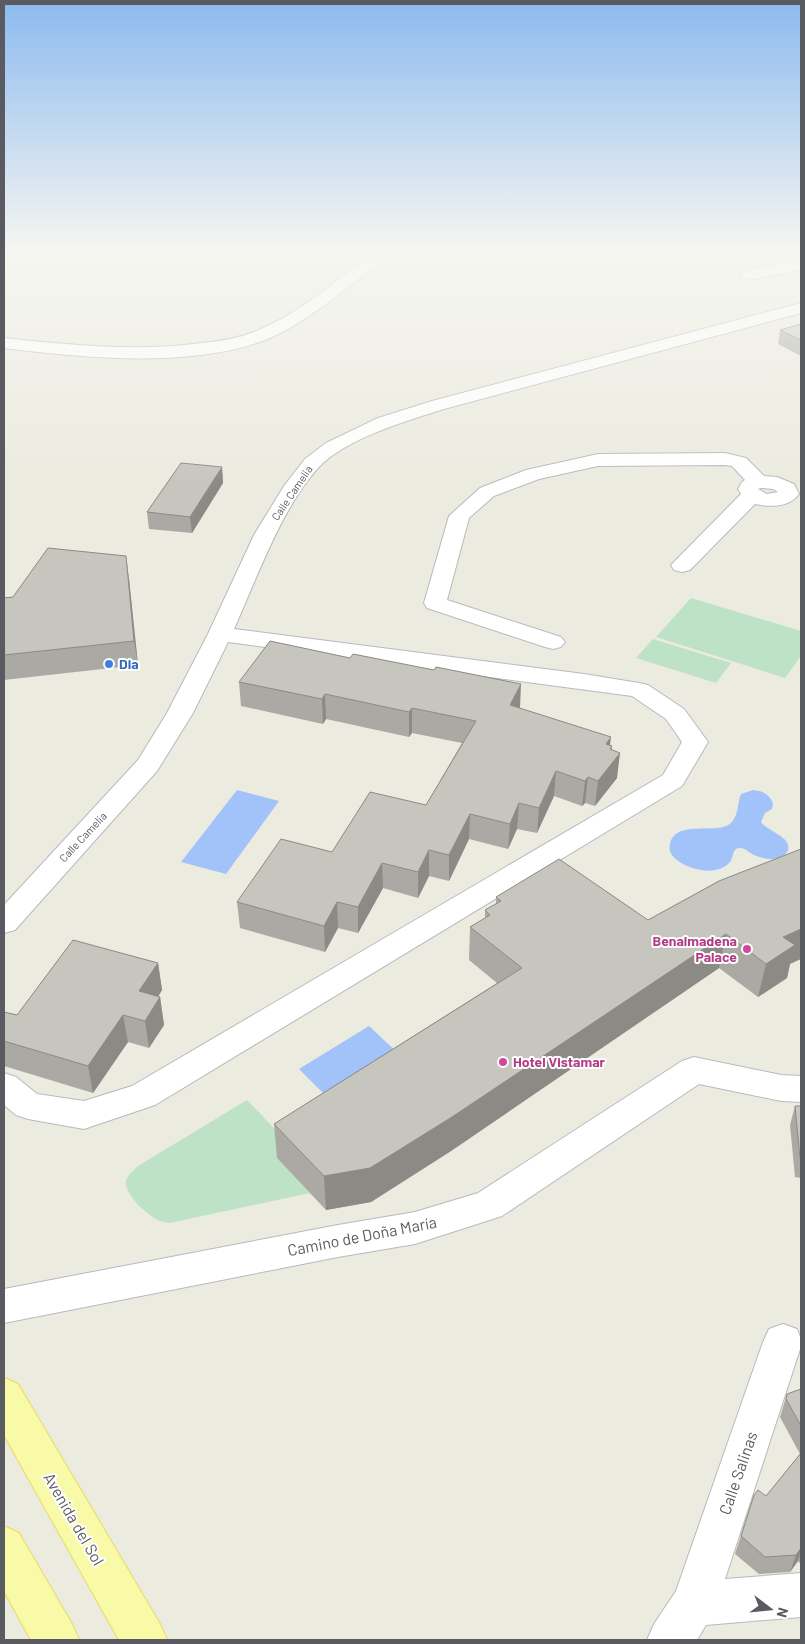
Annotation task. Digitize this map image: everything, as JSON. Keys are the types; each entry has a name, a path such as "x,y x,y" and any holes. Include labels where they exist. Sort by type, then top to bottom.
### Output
{"main road":[{"name":"Avenida del Sol","path":"4,1397 144,1640"},
{"path":"4,1548 56,1640"}],"street":[{"path":"4,343 100,354 146,354 192,351 233,343 275,329"},
{"name":"Calle Camelia","path":"4,923 148,765 180,713 220,634 265,535 294,486 312,463 333,447 385,422 438,405 723,329"},
{"path":"553,642 435,603 459,516 487,492 533,474 598,460 725,458 739,462 755,489 770,500 795,496"},
{"path":"682,565 755,489"},
{"path":"4,1086 28,1106 84,1115 143,1096 674,780 695,742 675,714 639,690 584,681 220,634"},
{"name":"Camino de Doña María","path":"4,1306 415,1228 489,1206 694,1070 781,1088 801,1089"},
{"name":"Calle Salinas","path":"670,1640 694,1604 783,1342"},
{"path":"694,1604 801,1595"}],"green space":[{"path":"691,598 801,631 801,656 785,678 656,637"},
{"path":"653,639 731,663 716,683 636,658"},
{"path":"247,1100 293,1148 278,1159 310,1193 169,1223 156,1219 146,1212 128,1191 126,1181 129,1175 138,1166"}],"water":[{"path":"237,790 279,801 226,874 181,862"},
{"path":"753,790 760,791 770,797 773,803 772,809 765,813 761,822 786,841 788,850 782,857 762,858 744,849 737,848 730,862 725,867 711,871 689,867 674,857 670,851 670,844 674,836 689,829 725,827 734,820 741,794"},
{"path":"369,1026 402,1057 331,1101 299,1069"}],"building":[{"path":"801,329 801,340 780,330"},
{"path":"181,463 222,467 190,517 147,512"},
{"path":"48,548 126,556 134,641 4,655 4,598 13,597"},
{"path":"270,641 350,658 353,654 434,670 436,667 521,684 510,705 611,737 606,744 612,746 610,749 620,753 598,781 588,777 585,781 556,771 539,808 519,803 510,824 470,814 449,855 429,850 418,872 382,863 358,907 337,902 324,926 237,902 281,839 332,852 370,792 426,805 476,721 412,708 409,712 325,694 322,699 239,682"},
{"path":"801,849 801,929 783,937 795,945 766,964 726,934 452,1117 370,1168 324,1176 274,1124 522,968 470,927 490,915 485,910 501,901 496,897 559,859 648,920 719,881"},
{"path":"73,940 158,963 139,991 160,997 145,1021 123,1015 88,1066 4,1041 4,1012 17,1015"},
{"path":"795,1106 801,1106 801,1158 800,1158"},
{"path":"801,1389 801,1426 786,1399 787,1394"},
{"path":"801,1453 801,1548 796,1555 765,1557 741,1536 754,1495 758,1490 766,1496"}],"place":[{"name":"Dia","path":"109,664"},
{"name":"Benalmadena Palace","path":"747,949"},
{"name":"Hotel Vistamar","path":"503,1062"}]}
